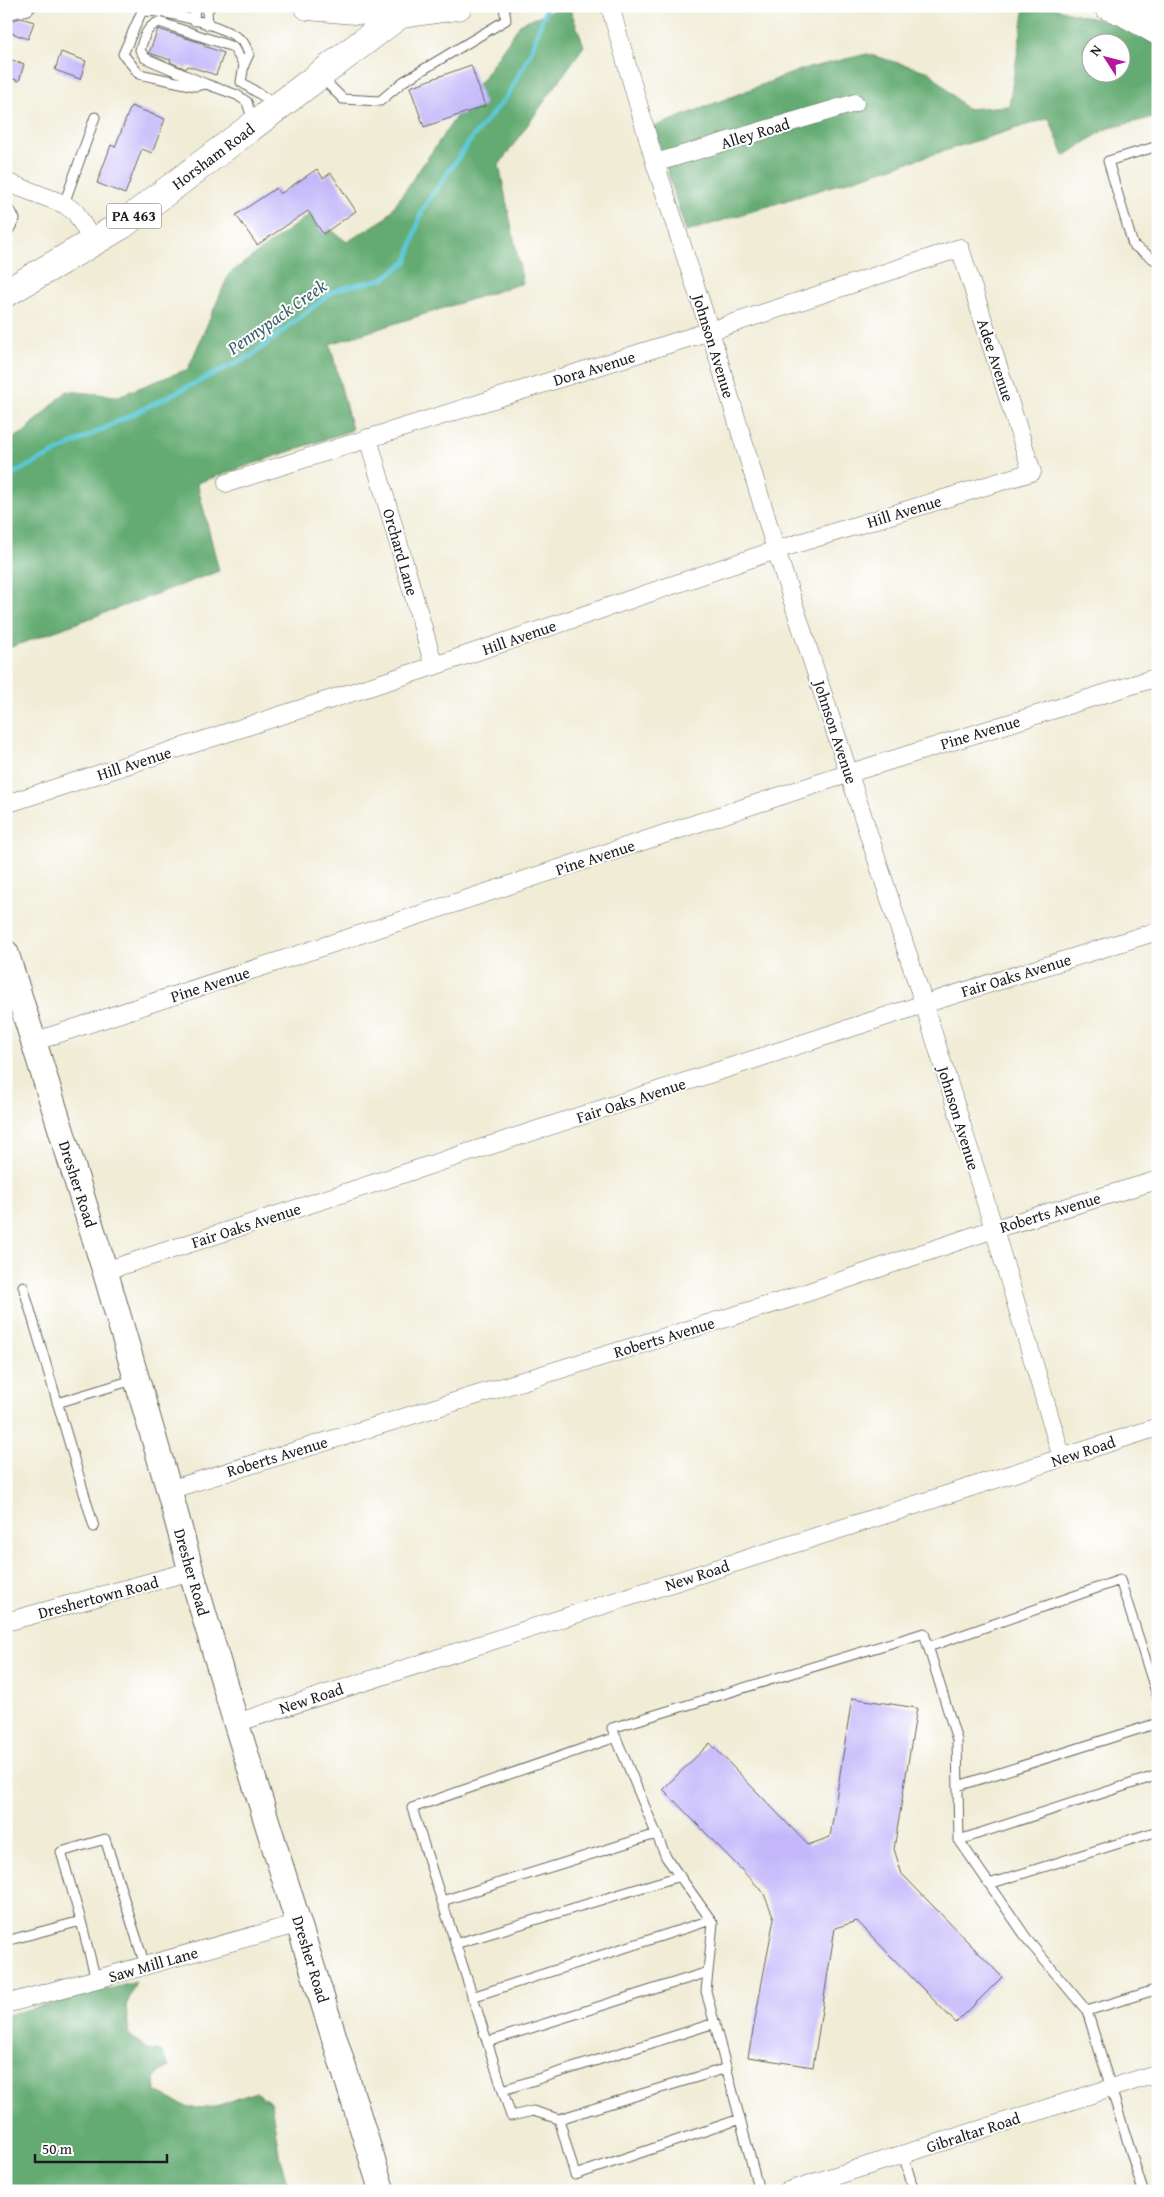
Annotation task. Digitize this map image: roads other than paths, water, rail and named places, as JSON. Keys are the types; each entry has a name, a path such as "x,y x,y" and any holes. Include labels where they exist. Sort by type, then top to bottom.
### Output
{"main road":[{"path":"308,6 406,10 458,6"},
{"path":"1108,6 1158,31"},
{"name":"Horsham Road","path":"6,293 122,225 406,10"},
{"name":"Dresher Road","path":"6,953 105,1271 170,1490 190,1571 382,2191"}],"street":[{"name":"Johnson Avenue","path":"610,6 655,163 710,332 776,550 924,1004 994,1229 1062,1458"},
{"name":"Alley Road","path":"655,163 855,103"},
{"path":"6,182 64,204 76,213 93,242"},
{"name":"Dora Avenue","path":"227,483 710,332 960,248"},
{"name":"Adee Avenue","path":"960,248 1032,472"},
{"name":"Orchard Lane","path":"368,438 434,666"},
{"name":"Hill Avenue","path":"6,804 434,666 776,550 1032,472"},
{"name":"Pine Avenue","path":"33,1042 850,773 1158,676"},
{"name":"Fair Oaks Avenue","path":"105,1271 924,1004 1158,931"},
{"name":"Roberts Avenue","path":"170,1490 785,1300 994,1229 1158,1180"},
{"name":"New Road","path":"236,1722 1158,1427"},
{"name":"Dreshertown Road","path":"6,1622 190,1571"},
{"name":"Saw Mill Lane","path":"6,2004 300,1923"},
{"name":"Gibraltar Road","path":"788,2191 1158,2073"}],"lane":[{"path":"6,15 28,10 32,6"},
{"path":"194,21 195,6"},
{"path":"208,25 206,11 211,6"},
{"path":"320,76 342,99 380,101 404,80 506,20 504,6"},
{"path":"206,84 195,86 139,74 123,54 142,12 160,11 222,29 243,42 249,54 244,65 241,82"},
{"path":"244,65 233,47 160,22 152,25 145,33 140,50 145,58 237,95 247,102 254,126"},
{"path":"224,90 241,82"},
{"path":"241,82 280,107"},
{"path":"64,204 95,117"},
{"path":"1158,146 1108,162 1132,245 1158,262"},
{"path":"6,208 12,213 14,220 6,235"},
{"path":"23,1286 94,1527"},
{"path":"57,1403 137,1379"},
{"path":"928,1647 1120,1580 1158,1698"},
{"path":"759,2191 706,1990 713,1922 666,1857 612,1728 924,1633 957,1740 959,1840 1030,1943 1087,2012 1143,2191"},
{"path":"958,1786 1158,1723"},
{"path":"616,1737 412,1808 511,2116 533,2111 560,2119 727,2068"},
{"path":"959,1840 1158,1775"},
{"path":"989,1884 1158,1831"},
{"path":"442,1901 656,1834"},
{"path":"96,1980 61,1852 106,1839 145,1966"},
{"path":"455,1944 680,1876"},
{"path":"472,1997 710,1920"},
{"path":"6,1941 81,1921"},
{"path":"487,2042 708,1972"},
{"path":"1087,2012 1158,1989"},
{"path":"503,2090 715,2023"},
{"path":"560,2119 575,2176 740,2119"},
{"path":"903,2154 914,2191"}],"waterway":[{"name":"Pennypack Creek","path":"6,477 252,355 332,292 383,279 407,261 422,210 472,138 507,96 530,54 547,6"}]}
